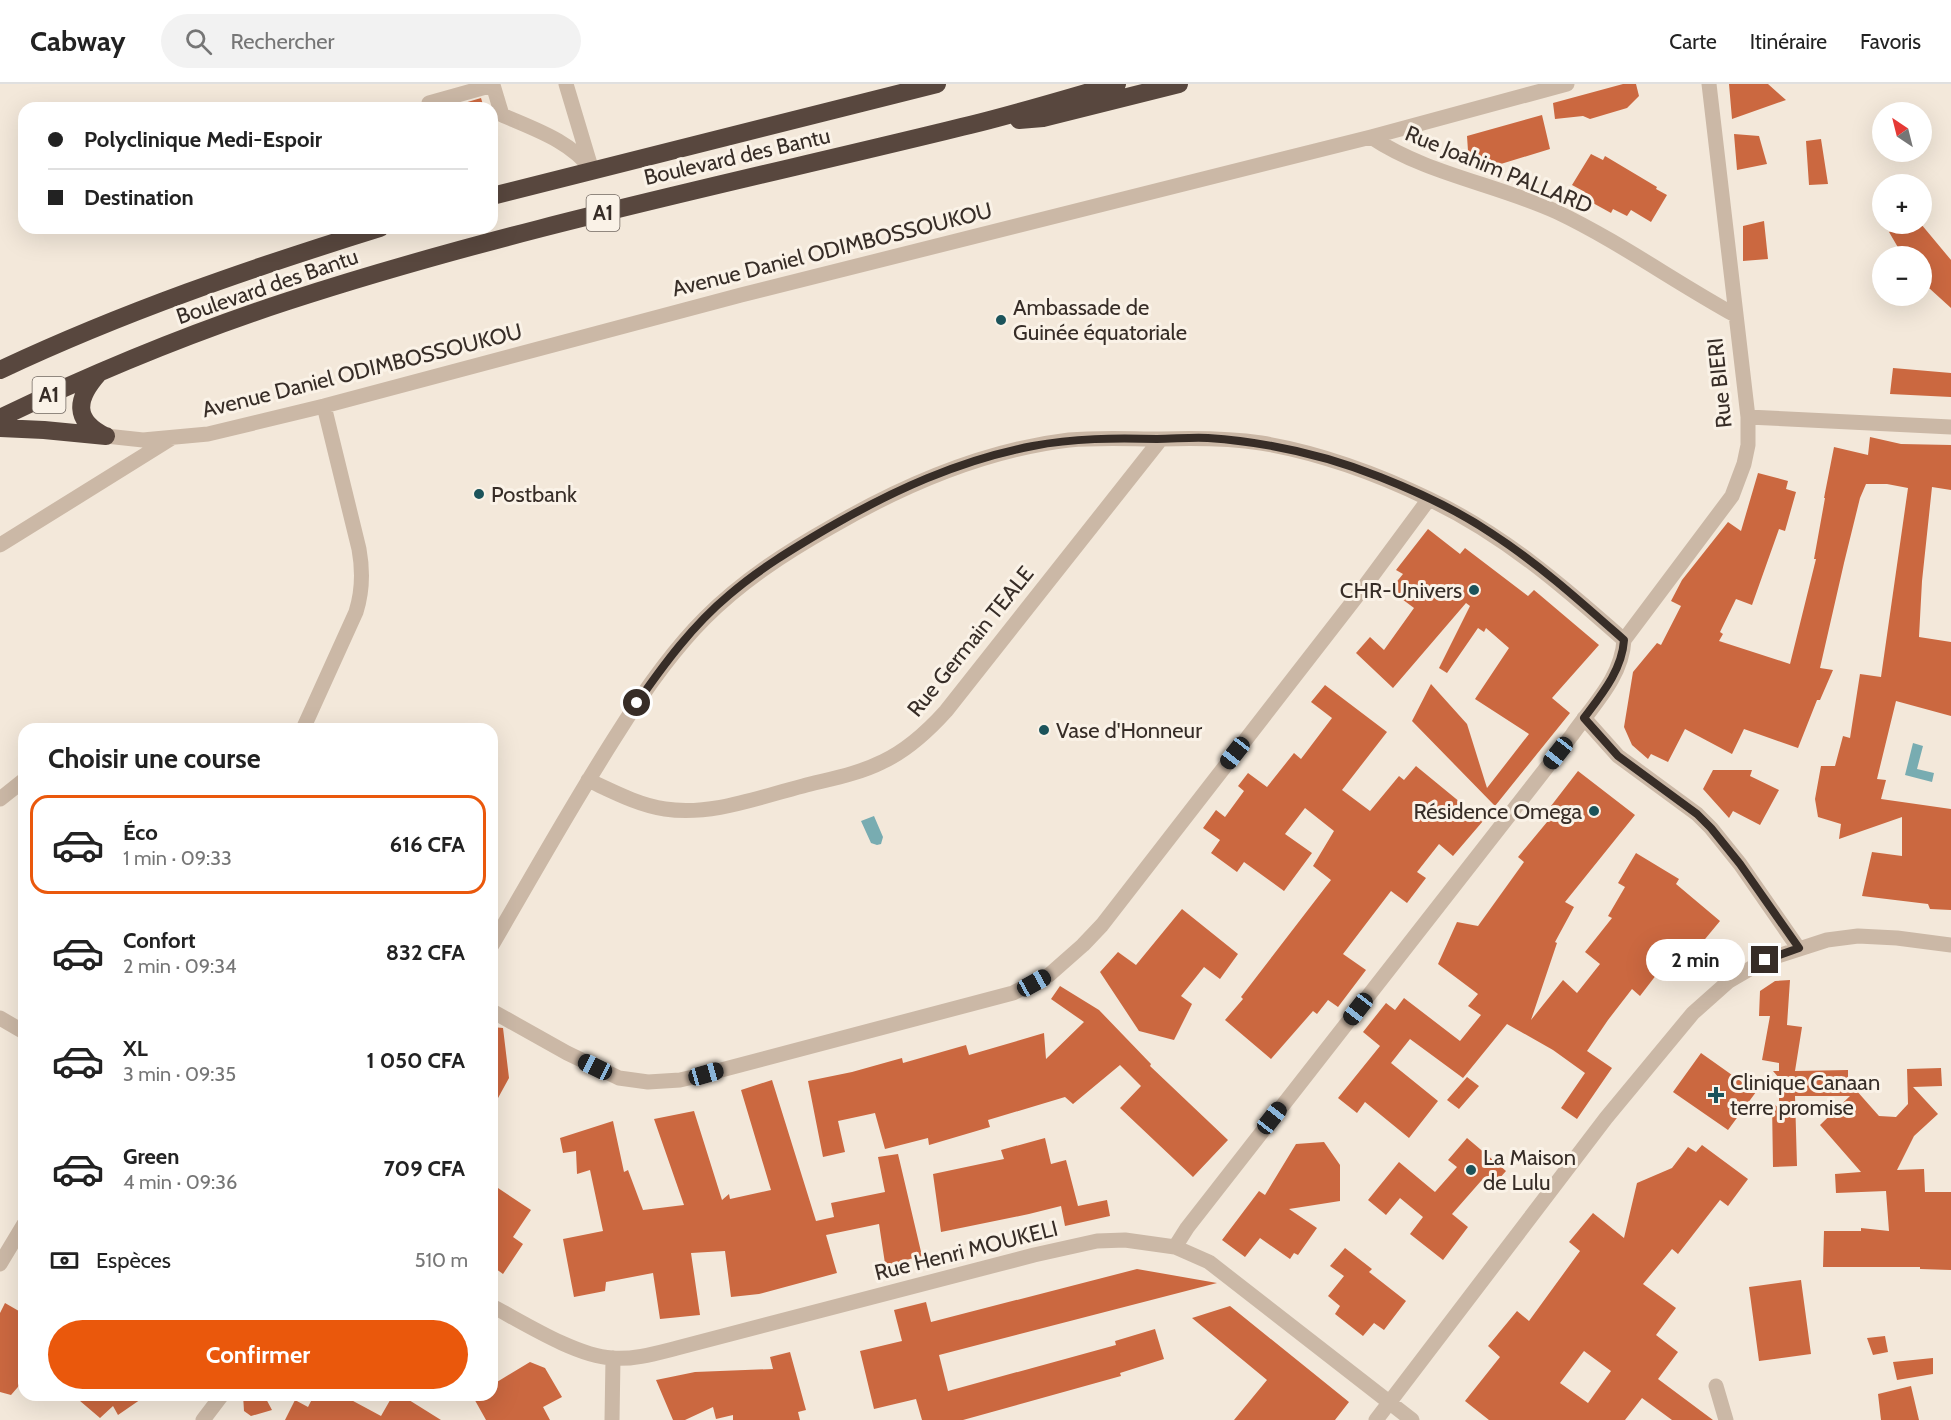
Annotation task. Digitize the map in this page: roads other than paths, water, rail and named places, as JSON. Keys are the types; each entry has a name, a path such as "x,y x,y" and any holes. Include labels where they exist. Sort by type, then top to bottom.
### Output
{"highway":[{"name":"Boulevard des Bantu","path":"498,194 937,84"},
{"name":"Boulevard des Bantu","path":"0,418 138,357 286,302 463,249 709,186 973,125 1117,84"},
{"path":"973,125 1043,118 1179,84"},
{"name":"Boulevard des Bantu","path":"0,370 67,340 220,280 362,234"},
{"path":"99,373 88,385 81,402 82,414 91,429 106,436"},
{"path":"0,428 106,436"}],"street":[{"path":"566,84 592,170"},
{"name":"Avenue Daniel ODIMBOSSOUKOU","path":"106,436 143,440 208,434 1568,84"},
{"name":"Rue BIERI","path":"1624,640 1732,496 1744,464 1748,445 1748,417 1709,84"},
{"path":"433,102 493,85 495,102"},
{"path":"498,116 571,148 584,158 592,170"},
{"name":"Rue Joahim PALLARD","path":"1371,136 1401,155 1558,213 1735,315"},
{"path":"306,723 356,612 361,594 362,565 359,549 324,406"},
{"path":"1748,417 1951,427"},
{"path":"0,544 172,438"},
{"path":"498,935 588,780 629,715 663,666 701,621 753,576 801,544 917,481 994,456 1032,446 1069,440 1097,438 1229,440 1289,449 1379,476 1429,499 1491,532 1565,587 1624,640 1623,653 1617,670 1584,718 1186,1228 1174,1247"},
{"name":"Rue Germain TEALE","path":"588,780 643,804 664,809 715,809 856,772 905,750 946,711 1161,439"},
{"path":"498,1014 567,1053 620,1078 632,1081 662,1082 706,1074 991,999 1013,993 1034,983 1064,963 1102,925 1361,591 1429,499"},
{"path":"1584,718 1618,756 1697,814 1711,828 1740,864 1799,948"},
{"path":"0,798 18,784"},
{"path":"1377,1420 1606,1118 1694,1013 1729,981 1765,960 1827,940 1858,936 1951,945"},
{"path":"0,1018 18,1028"},
{"path":"0,1264 18,1234"},
{"name":"Rue Henri MOUKELI","path":"498,1309 590,1354 613,1358 657,1353 1071,1246 1097,1241 1125,1240 1174,1247 1209,1262 1412,1420"},
{"path":"612,1420 613,1358"},
{"path":"1716,1386 1726,1420"},
{"path":"203,1420 217,1401"}],"water":[{"path":"1913,743 1923,746 1917,769 1934,773 1932,782 1905,775"},
{"path":"874,816 883,837 881,844 877,845 871,843 861,821"}],"place":[{"name":"Ambassade de Guinée équatoriale","path":"1001,320"},
{"name":"Postbank","path":"479,494"},
{"name":"CHR-Univers","path":"1474,590"},
{"name":"Vase d'Honneur","path":"1044,730"},
{"name":"Résidence Omega","path":"1594,811"},
{"name":"Clinique Canaan terre promise","path":"1716,1095"},
{"name":"La Maison de Lulu","path":"1471,1170"}]}
